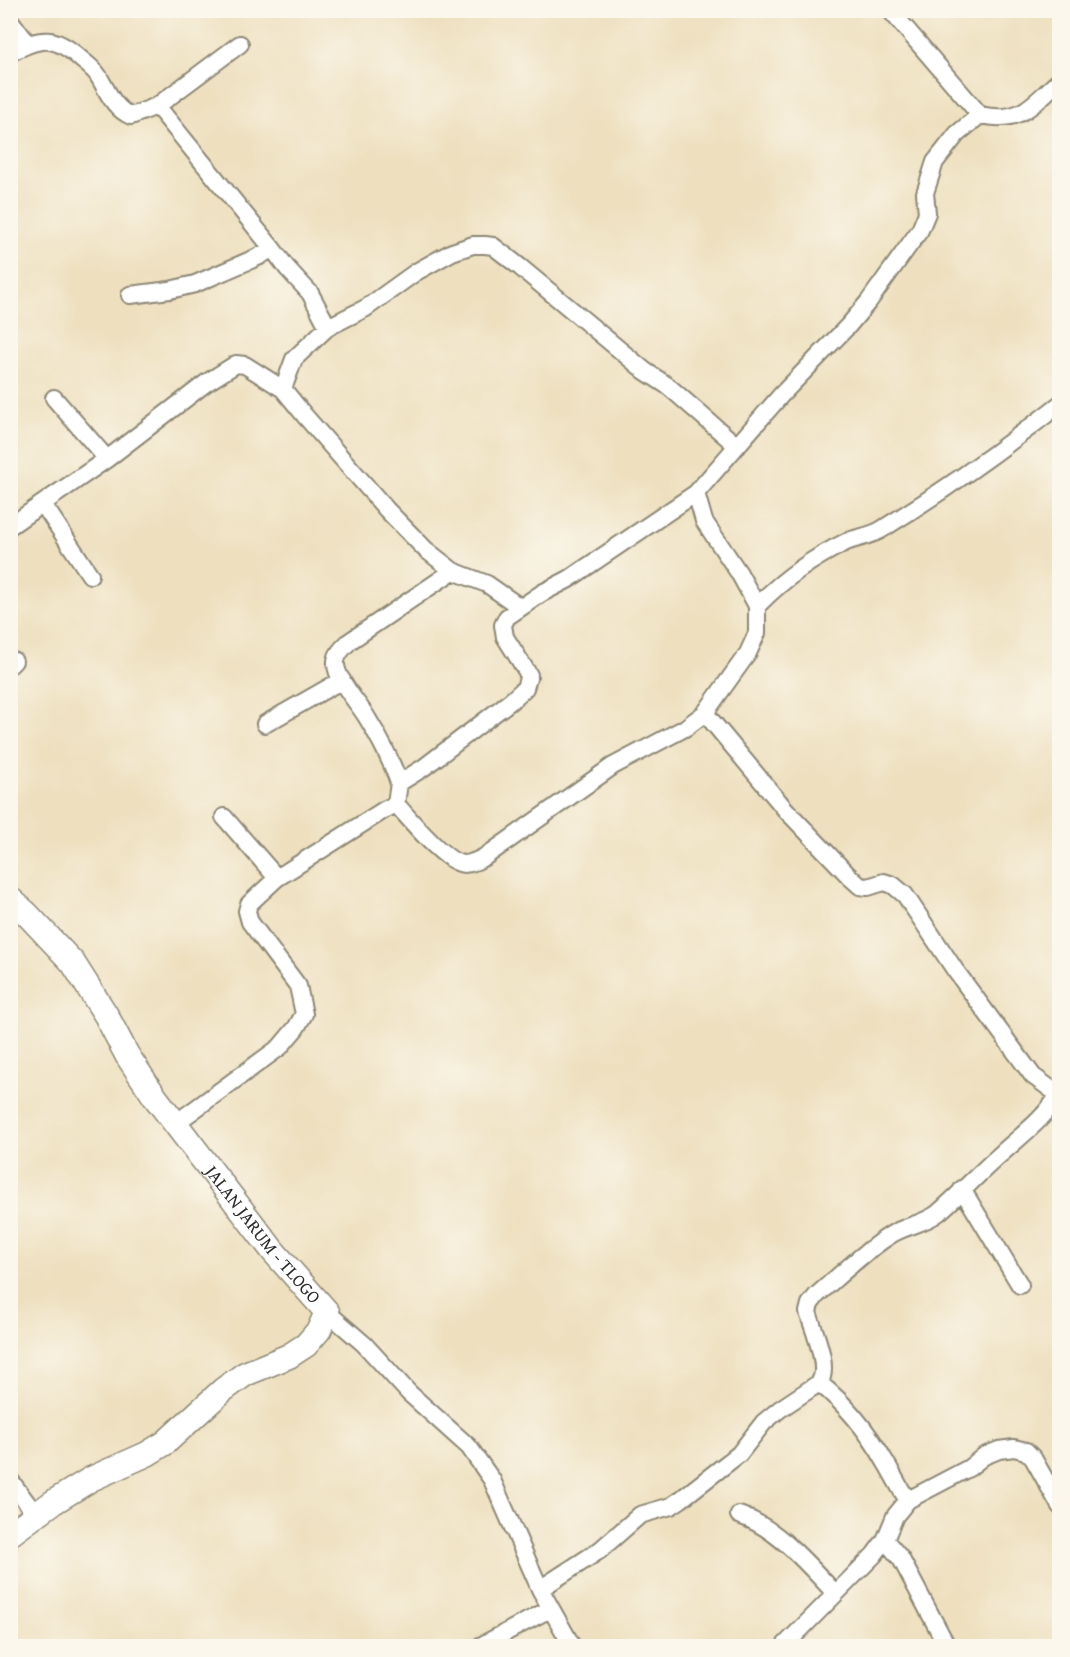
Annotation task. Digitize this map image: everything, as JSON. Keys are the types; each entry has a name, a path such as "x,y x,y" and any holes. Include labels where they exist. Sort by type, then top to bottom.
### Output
{"street":[{"path":"890,10 980,115 998,119 1025,111 1041,99 1059,80"},
{"path":"10,20 28,44"},
{"path":"10,53 28,44 49,39 67,46 97,73 120,111 131,116 157,106 240,44"},
{"path":"157,106 287,268 310,293 328,327"},
{"path":"399,783 423,768 525,688 529,675 505,637 503,625 507,617 569,579 696,493 782,394 849,325 920,230 927,213 925,193 935,162 957,134 980,115"},
{"path":"283,388 294,359 328,327 366,308 416,272 452,252 473,245 485,244 493,246 530,275 645,372 668,386 737,446"},
{"path":"130,295 195,284 260,256 272,248"},
{"path":"10,526 106,459 206,382 236,364 244,365 283,388 387,510 425,549 453,572 488,584 520,607"},
{"path":"54,398 106,459"},
{"path":"757,606 771,592 831,550 881,530 979,464 1059,404"},
{"path":"396,804 446,855 461,864 473,862 486,856 613,766 686,728 705,713 748,654 757,633 757,606 739,573 704,521 696,493"},
{"path":"42,504 90,575"},
{"path":"396,804 399,783 377,735 342,680 336,668 336,660 343,647 453,572"},
{"path":"265,724 342,680"},
{"path":"540,1589 600,1550 640,1515 671,1506 692,1492 739,1454 764,1422 819,1383 823,1378 824,1365 807,1312 817,1295 871,1249 900,1230 921,1224 938,1213 1044,1116 1059,1094 1033,1076 955,970 905,895 894,885 884,882 868,887 860,886 850,877 785,808 705,713"},
{"path":"176,1123 280,1047 304,1014 298,986 250,922 247,911 249,904 276,878 396,804"},
{"path":"224,817 276,878"},
{"name":"JALAN JARUM - TLOGO","path":"10,899 72,963 155,1097 273,1251 327,1312 319,1330 306,1346 289,1356 245,1374 223,1390 165,1443 147,1454 91,1479 10,1534"},
{"path":"962,1189 1020,1285"},
{"path":"327,1312 364,1344 409,1393 470,1447 492,1480 540,1589 572,1647"},
{"path":"819,1383 843,1404 863,1429 908,1500"},
{"path":"784,1647 874,1555 885,1540 895,1516 908,1500 969,1468 984,1456 999,1450 1014,1448 1026,1450 1033,1458 1059,1506"},
{"path":"10,1480 36,1515"},
{"path":"739,1515 763,1526 797,1555 835,1593"},
{"path":"885,1540 902,1559 947,1647"},
{"path":"480,1647 550,1609"}]}
